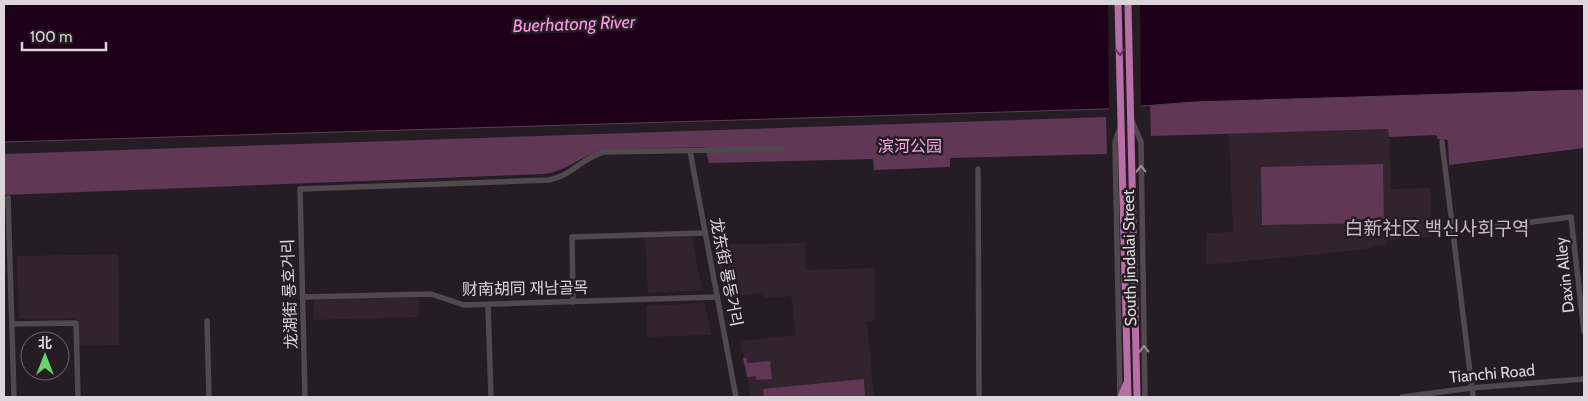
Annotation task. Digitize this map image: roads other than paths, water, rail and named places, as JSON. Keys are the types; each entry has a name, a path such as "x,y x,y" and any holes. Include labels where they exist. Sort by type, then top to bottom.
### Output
{"main road":[{"name":"South Jindalai Street","path":"1118,4 1128,397"},
{"path":"1128,4 1132,116"},
{"name":"South Jindalai Street","path":"1132,116 1137,397"},
{"path":"1120,397 1128,381"}],"street":[{"name":"South Jindalai Street","path":"1132,116 1141,142 1145,397"},
{"name":"South Jindalai Street","path":"1120,397 1115,142 1122,121"},
{"path":"1442,142 1473,397"},
{"path":"690,151 782,149"},
{"name":"龙湖街 룡호거리","path":"306,397 300,189 549,180 564,176 591,158 604,152 690,151"},
{"name":"龙东街 룡동거리","path":"690,151 736,397"},
{"path":"978,169 979,397"},
{"path":"8,198 14,397"},
{"name":"Daxin Alley","path":"1452,232 1572,217 1584,332"},
{"path":"573,302 572,237 705,233"},
{"name":"财南胡同 재남골목","path":"304,297 431,294 458,304 488,305 717,296"},
{"path":"488,305 490,397"},
{"path":"207,321 209,397"},
{"path":"12,324 76,322 78,397"},
{"name":"Tianchi Road","path":"1402,397 1472,388 1584,379"}],"water":[{"name":"Buerhatong River","path":"4,4 1584,4 1584,90 1194,102 1104,109 4,142"}],"district":[{"name":"白新社区 백신사회구역","path":"1437,228"}],"park label":[{"name":"滨河公园","path":"910,146"}]}
